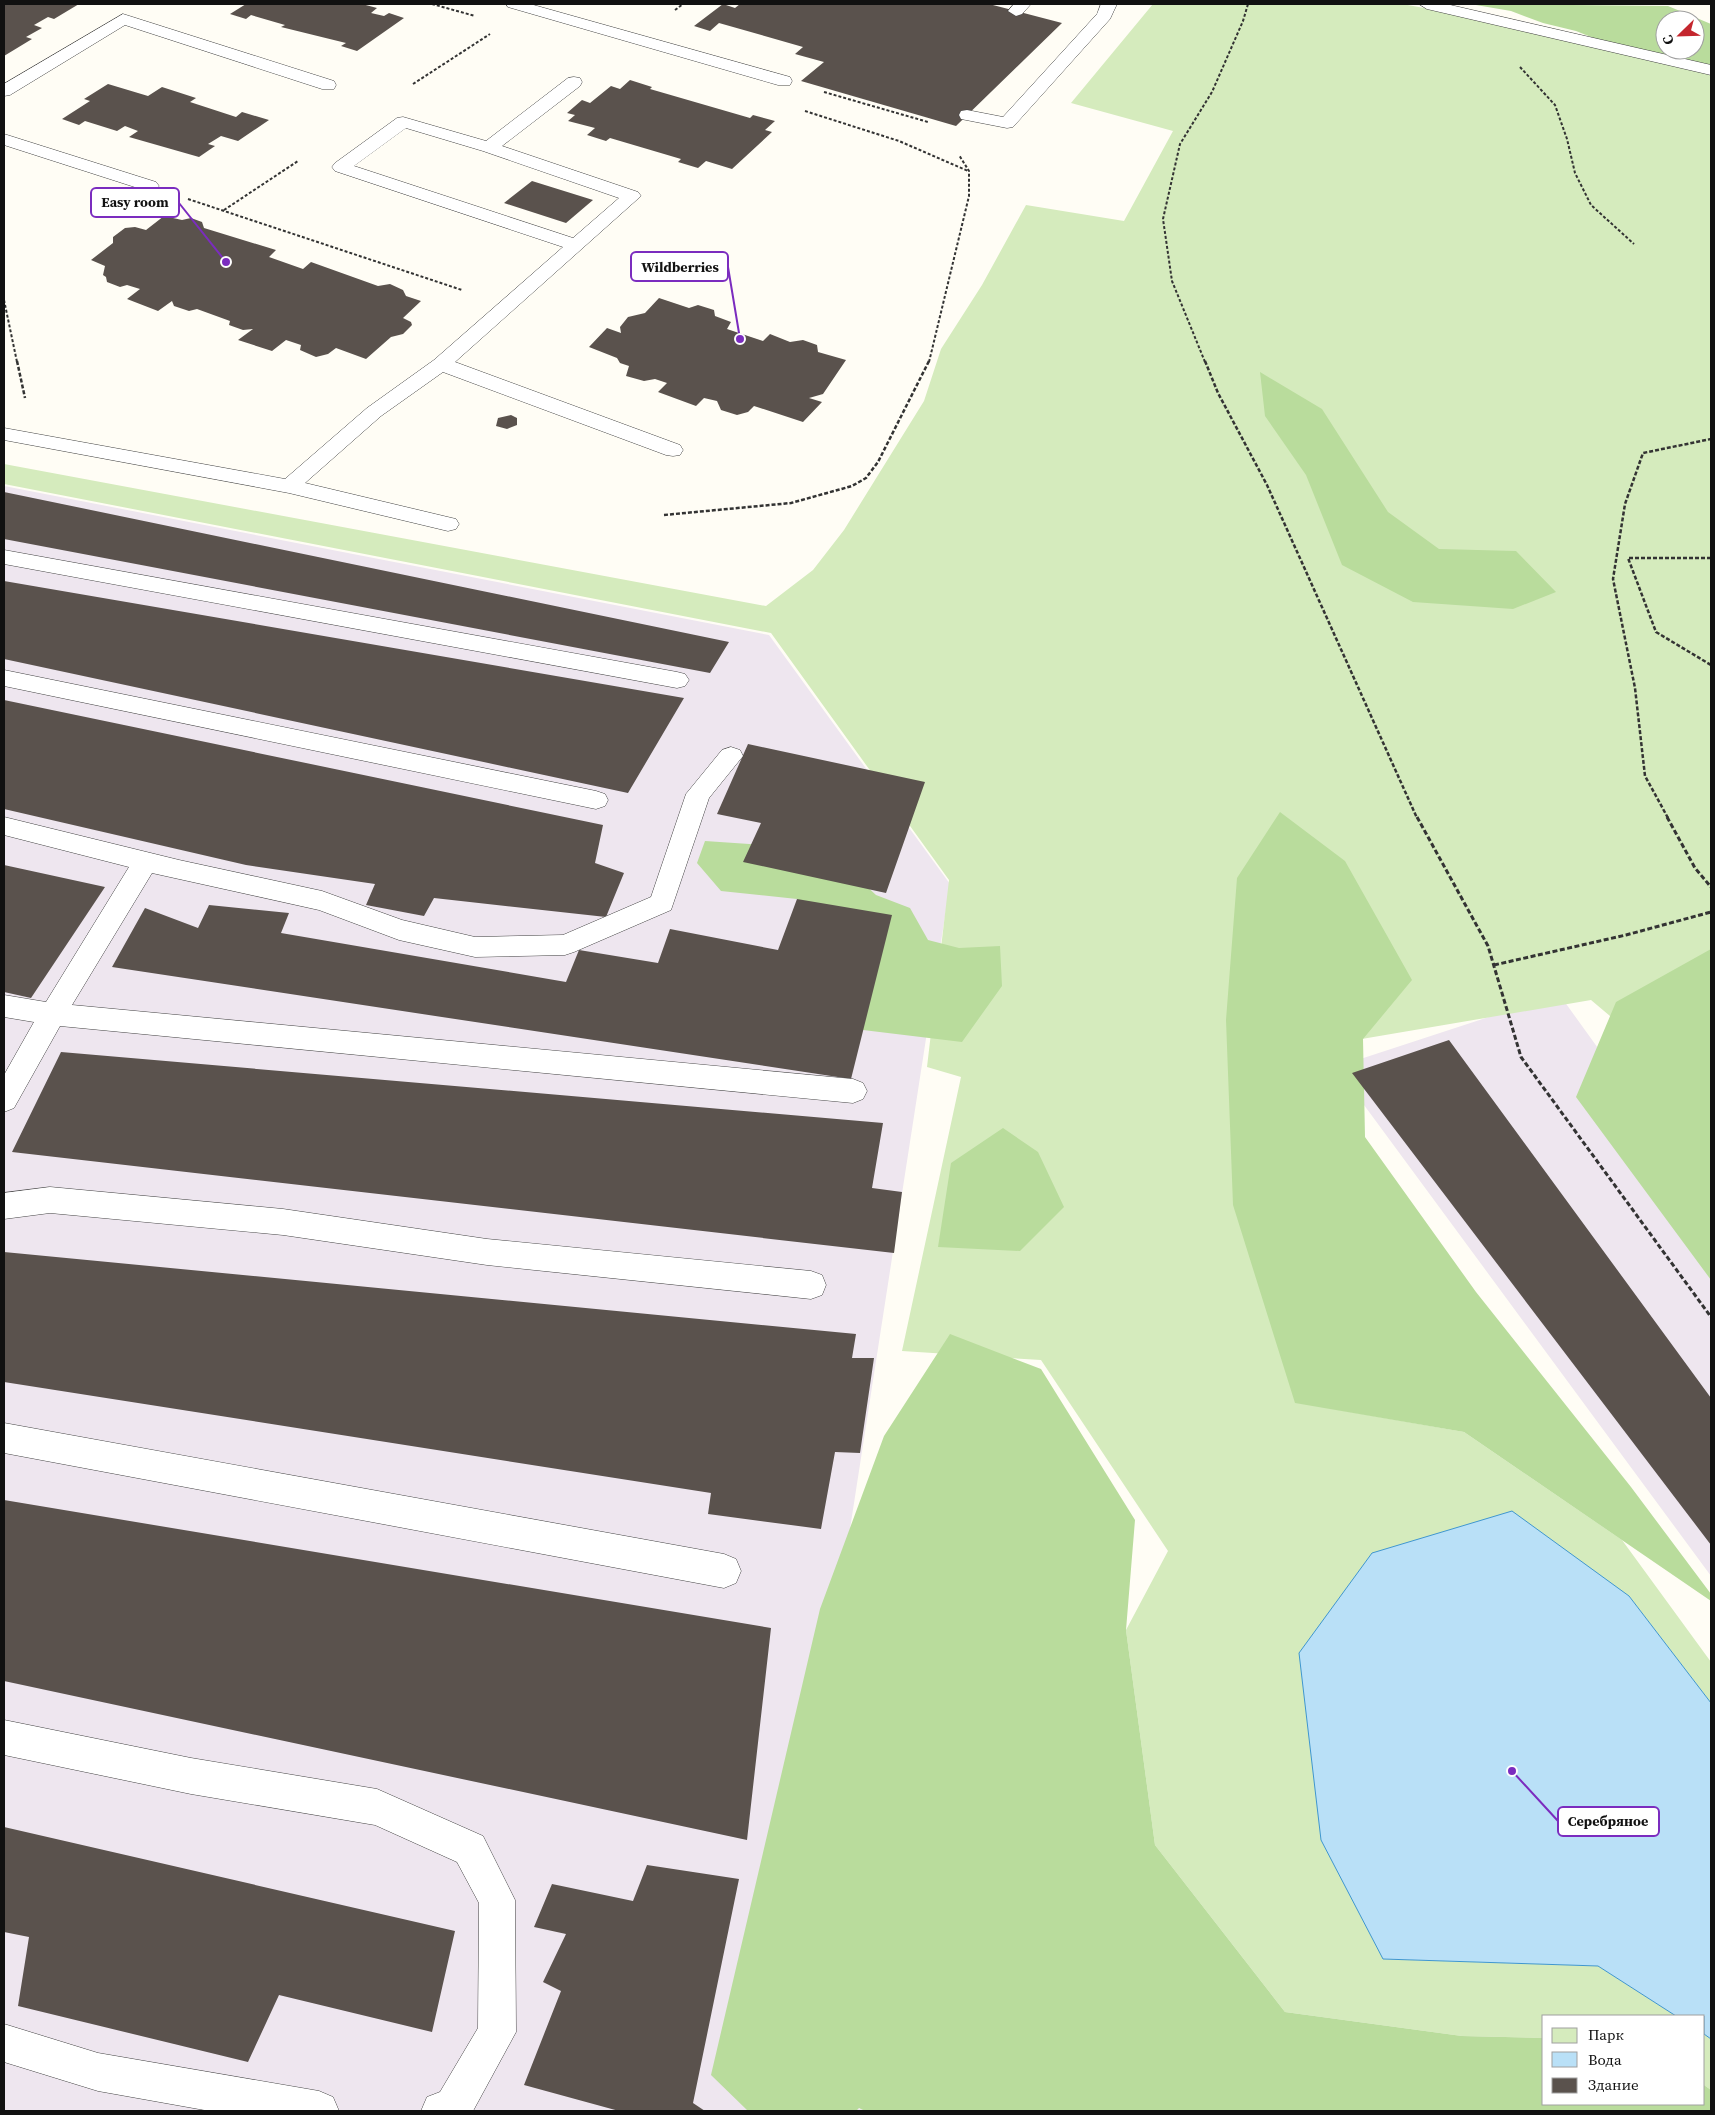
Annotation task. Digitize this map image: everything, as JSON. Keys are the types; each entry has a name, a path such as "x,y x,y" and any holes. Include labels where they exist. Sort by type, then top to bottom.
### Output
{"lane":[{"path":"514,4 784,81"},
{"path":"967,115 1007,122 1104,16 1109,4"},
{"path":"1427,4 1711,70"},
{"path":"4,91 123,19 328,85"},
{"path":"489,147 574,82"},
{"path":"288,486 374,412 441,364 632,196 489,147 404,122 341,167 576,245"},
{"path":"4,139 150,186"},
{"path":"441,364 674,450"},
{"path":"4,434 288,486 448,524"},
{"path":"4,557 677,680"},
{"path":"4,678 596,800"},
{"path":"4,826 146,862 322,901 399,930 475,947 565,945 662,904 698,794 731,756"},
{"path":"4,1100 53,1014 146,862"},
{"path":"4,1006 53,1014 853,1091"},
{"path":"4,1206 50,1200 283,1222 487,1252 811,1285"},
{"path":"4,1438 724,1571"},
{"path":"4,1737 191,1776 377,1807 470,1849 497,1900 497,2032 452,2109 441,2111"},
{"path":"4,2043 98,2072 319,2111"}],"path":[{"path":"1248,4 1243,21 1212,92 1180,144 1163,219 1172,281 1218,393 1267,485 1410,805 1488,946 1521,1057 1711,1317"},
{"path":"1466,13 1464,16 1466,19 1528,75 1555,105 1567,139 1574,172 1591,205 1634,244"},
{"path":"784,81 930,122"},
{"path":"664,515 791,503 852,486 866,478 878,462 929,362 969,196 969,171 957,151"},
{"path":"150,186 507,306"},
{"path":"4,300 34,440"},
{"path":"1711,438 1643,453 1625,504 1612,579 1635,688 1645,776 1695,868 1711,887"},
{"path":"1711,558 1628,558 1656,632 1711,665"},
{"path":"1494,965 1626,935 1711,912"}],"shaded area":[{"path":"4,486 769,635 950,884 765,2077 867,2111 4,2111"},
{"path":"1559,994 1711,1205 1711,1576 1336,1067"}],"green space":[{"path":"1153,4 1402,4 1564,33 1655,57 1655,60 1666,60 1711,72 1711,1101 1591,1000 1297,1050 1300,1403 1464,1432 1622,1540 1711,1662 1711,1703 1629,1596 1383,1959 1598,1966 1674,2015 1542,2015 1542,2038 1462,2036 1285,2012 1155,1845 1126,1630 1168,1551 1041,1360 902,1351 961,1077 927,1067 949,880 771,633 4,484 4,464 766,606 813,570 844,530 924,401 941,349 982,285 1026,205 1124,221 1173,131 1071,103"},
{"path":"1470,4 1668,6 1678,10 1655,10 1655,60 1705,60 1705,21 1711,24 1711,74 1646,59 1576,31 1543,23 1511,11"},
{"path":"1260,372 1322,409 1388,512 1439,549 1516,551 1556,592 1513,609 1413,602 1342,565 1306,475 1265,416"},
{"path":"1280,812 1345,861 1412,980 1363,1039 1365,1137 1476,1292 1631,1487 1711,1594 1711,1601 1464,1432 1295,1403 1233,1205 1226,1020 1237,878"},
{"path":"705,841 778,846 843,864 876,895 910,908 928,940 959,948 1000,946 1002,986 962,1042 863,1030 797,899 721,891 697,863"},
{"path":"1711,949 1711,1280 1576,1097 1616,1002"},
{"path":"1003,1128 1038,1152 1064,1207 1020,1251 938,1247 951,1163"},
{"path":"950,1334 1041,1369 1135,1520 1126,1630 1155,1845 1285,2012 1462,2036 1542,2038 1542,2105 1705,2105 1705,2086 1711,2090 1711,2111 865,2111 859,2108 856,2111 748,2111 711,2075 820,1609 884,1436"},
{"path":"1705,2035 1711,2039 1711,2090 1705,2086"}],"water":[{"path":"1512,1511 1629,1596 1711,1703 1711,2039 1705,2035 1705,2015 1674,2015 1598,1966 1383,1959 1321,1840 1299,1653 1372,1553"}],"building":[{"path":"4,4 79,4 54,19 48,17 34,25 42,28 26,37 32,39 4,56"},
{"path":"246,4 362,4 377,8 371,13 384,16 389,13 404,18 357,51 341,46 346,43 281,27 285,25 251,15 246,19 230,14"},
{"path":"723,4 735,8 740,4 989,4 1062,23 956,126 801,81 824,62 795,54 803,47 719,23 710,31 694,26"},
{"path":"630,80 652,87 650,89 750,118 753,115 775,121 765,130 772,132 732,169 706,161 698,168 678,162 681,159 610,138 606,141 587,135 595,128 568,121 575,115 567,113 582,100 590,103 611,86 620,89"},
{"path":"108,84 148,96 162,87 196,98 190,102 236,117 242,112 269,120 238,141 221,136 208,144 215,146 199,157 129,137 138,131 125,126 117,131 85,121 79,125 62,119 90,101 84,99"},
{"path":"532,181 593,200 566,223 504,203"},
{"path":"164,216 182,220 191,218 202,222 204,228 276,250 269,257 303,269 311,262 378,286 390,284 403,290 406,296 421,301 403,318 411,322 412,325 403,334 391,337 366,359 336,348 328,354 316,357 300,350 301,345 286,340 272,351 238,340 253,329 243,330 229,325 230,321 197,309 189,311 174,306 172,301 158,311 127,299 140,289 127,285 120,287 107,282 106,277 103,275 105,266 91,260 113,243 113,237 125,228 135,227 146,230"},
{"path":"659,298 689,308 698,305 714,310 715,316 731,322 727,329 763,341 770,334 790,342 803,340 817,345 818,352 846,360 823,394 809,398 822,402 803,422 754,406 748,412 737,415 721,410 717,401 704,398 696,406 658,392 667,383 655,379 644,381 626,376 629,366 620,363 617,358 589,347 607,328 621,333 620,327 628,317 645,313"},
{"path":"511,415 517,418 517,425 507,429 496,426 498,418"},
{"path":"4,492 729,642 710,673 4,539"},
{"path":"4,581 684,698 628,793 4,659"},
{"path":"4,700 603,825 595,863 624,873 606,917 434,898 424,916 366,905 375,884 246,865 4,809"},
{"path":"748,744 925,782 886,893 743,862 761,823 717,814"},
{"path":"4,865 105,887 31,998 4,992"},
{"path":"797,899 892,915 851,1079 112,967 145,908 198,928 209,905 289,913 281,933 566,982 579,950 658,963 670,929 778,950"},
{"path":"1449,1040 1711,1398 1711,1545 1352,1073"},
{"path":"61,1052 883,1123 872,1188 902,1192 894,1253 12,1152"},
{"path":"4,1252 856,1334 852,1358 874,1358 860,1453 835,1452 821,1529 708,1514 711,1493 4,1382"},
{"path":"4,1500 771,1628 747,1840 4,1681"},
{"path":"4,1827 455,1931 432,2032 279,1995 248,2062 18,2006 29,1937 4,1932"},
{"path":"647,1865 739,1879 693,2103 705,2111 619,2111 524,2085 561,1991 543,1982 566,1934 534,1927 552,1884 633,1901"}],"place":[{"name":"Easy room","path":"226,262"},
{"name":"Wildberries","path":"740,339"},
{"name":"Серебряное","path":"1512,1771"}]}
